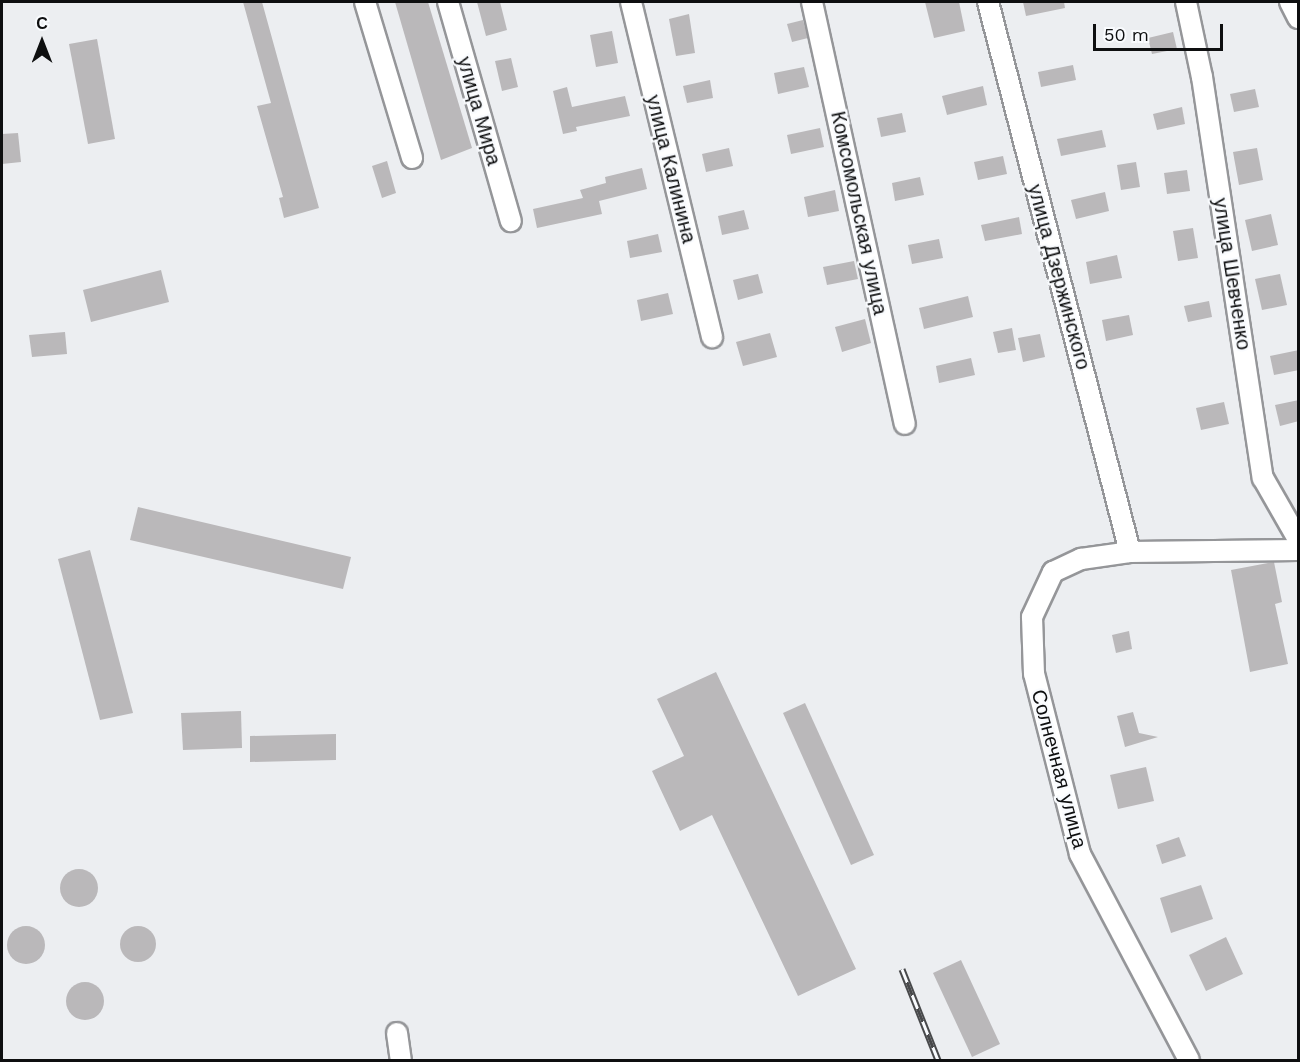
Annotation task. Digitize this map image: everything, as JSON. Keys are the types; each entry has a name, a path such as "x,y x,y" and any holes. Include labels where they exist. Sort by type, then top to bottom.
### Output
{"street":[{"path":"365,2 412,158"},
{"name":"улица Мира","path":"448,2 510,220"},
{"name":"улица Калинина","path":"631,2 712,337"},
{"name":"Комсомольская улица","path":"812,2 905,424"},
{"name":"улица Дзержинского","path":"988,2 1130,552"},
{"name":"улица Шевченко","path":"1186,2 1202,77 1263,478 1299,538"},
{"path":"1290,2 1299,18"},
{"name":"Солнечная улица","path":"1190,1060 1080,854 1034,674 1032,617 1053,572 1081,559 1130,552 1299,550"},
{"path":"398,1033 401,1060"}],"building":[{"path":"243,2 262,2 319,208 284,218 279,198 283,197 257,106 271,103"},
{"path":"395,2 428,2 472,148 441,160"},
{"path":"477,2 500,2 507,30 486,36"},
{"path":"925,2 959,2 965,31 934,38"},
{"path":"1023,2 1064,2 1065,8 1026,16"},
{"path":"689,14 695,53 676,56 669,19"},
{"path":"803,20 808,38 792,42 787,24"},
{"path":"612,31 618,63 596,67 590,35"},
{"path":"1173,32 1177,49 1152,54 1148,38"},
{"path":"97,39 115,139 88,144 69,44"},
{"path":"511,58 518,87 502,91 495,61"},
{"path":"1073,65 1076,80 1041,87 1038,72"},
{"path":"804,67 809,87 778,94 774,73"},
{"path":"710,80 713,98 687,103 683,86"},
{"path":"983,86 987,105 947,115 942,96"},
{"path":"567,87 572,107 625,96 630,116 576,127 577,131 563,134 553,91"},
{"path":"1255,89 1259,107 1234,112 1230,94"},
{"path":"1182,107 1185,124 1157,130 1153,114"},
{"path":"902,113 906,132 881,137 877,118"},
{"path":"820,128 824,147 791,154 787,135"},
{"path":"1102,130 1106,147 1061,156 1057,139"},
{"path":"18,133 21,162 2,164 2,134"},
{"path":"729,148 733,166 706,172 702,154"},
{"path":"1257,148 1263,180 1239,185 1233,152"},
{"path":"1003,156 1007,174 978,180 974,162"},
{"path":"387,161 396,193 382,198 372,166"},
{"path":"1136,162 1140,187 1121,190 1117,165"},
{"path":"642,168 647,189 599,201 602,214 537,228 533,209 583,198 580,190 606,183 605,177"},
{"path":"1187,170 1190,191 1167,194 1164,173"},
{"path":"920,177 924,195 895,201 892,183"},
{"path":"835,190 839,211 808,217 804,197"},
{"path":"1105,192 1109,211 1076,219 1071,200"},
{"path":"744,210 749,229 722,235 718,216"},
{"path":"1271,214 1278,245 1252,251 1245,220"},
{"path":"1019,217 1022,234 985,241 981,225"},
{"path":"1193,228 1198,258 1178,261 1173,231"},
{"path":"658,234 662,252 630,258 627,241"},
{"path":"939,239 943,258 912,264 908,245"},
{"path":"1117,255 1122,278 1090,284 1086,262"},
{"path":"854,261 858,279 827,285 823,267"},
{"path":"161,270 169,302 91,322 83,290"},
{"path":"758,274 763,293 738,300 733,280"},
{"path":"1280,274 1287,305 1262,310 1255,279"},
{"path":"668,293 673,314 641,321 637,300"},
{"path":"968,296 973,317 924,329 919,308"},
{"path":"1209,301 1212,317 1188,322 1184,306"},
{"path":"1129,315 1133,335 1106,341 1102,320"},
{"path":"865,319 871,343 842,352 835,327"},
{"path":"1012,328 1016,350 998,353 993,332"},
{"path":"65,332 67,354 32,357 29,335"},
{"path":"770,333 777,357 743,366 736,342"},
{"path":"1040,334 1045,357 1023,362 1018,338"},
{"path":"1299,350 1299,370 1274,375 1270,356"},
{"path":"971,358 975,375 939,383 936,366"},
{"path":"1299,400 1299,421 1280,426 1275,405"},
{"path":"1224,402 1229,424 1201,430 1196,408"},
{"path":"138,507 351,557 343,589 130,540"},
{"path":"90,550 133,713 100,720 58,559"},
{"path":"1274,562 1282,602 1275,604 1288,664 1250,672 1231,570"},
{"path":"1129,631 1132,649 1116,653 1112,635"},
{"path":"716,672 856,969 798,996 712,815 680,831 652,771 684,756 657,699"},
{"path":"805,703 874,855 851,865 783,713"},
{"path":"241,711 242,748 183,750 181,713"},
{"path":"1133,712 1139,733 1158,737 1125,747 1117,716"},
{"path":"336,734 336,760 250,762 250,736"},
{"path":"1146,767 1154,801 1118,809 1110,775"},
{"path":"1179,837 1186,856 1162,864 1156,845"},
{"path":"79,869 92,875 98,888 92,901 79,907 66,901 60,888 66,875"},
{"path":"1201,885 1213,919 1171,933 1160,898"},
{"path":"26,926 39,932 45,945 39,958 26,964 13,958 7,945 13,932"},
{"path":"138,926 151,931 156,944 151,957 138,962 125,957 120,944 125,931"},
{"path":"1226,937 1243,974 1206,991 1189,955"},
{"path":"961,960 1000,1044 972,1057 933,973"},
{"path":"85,982 98,988 104,1001 98,1014 85,1020 72,1014 66,1001 72,988"}],"railway":[{"path":"902,969 938,1060"}]}
